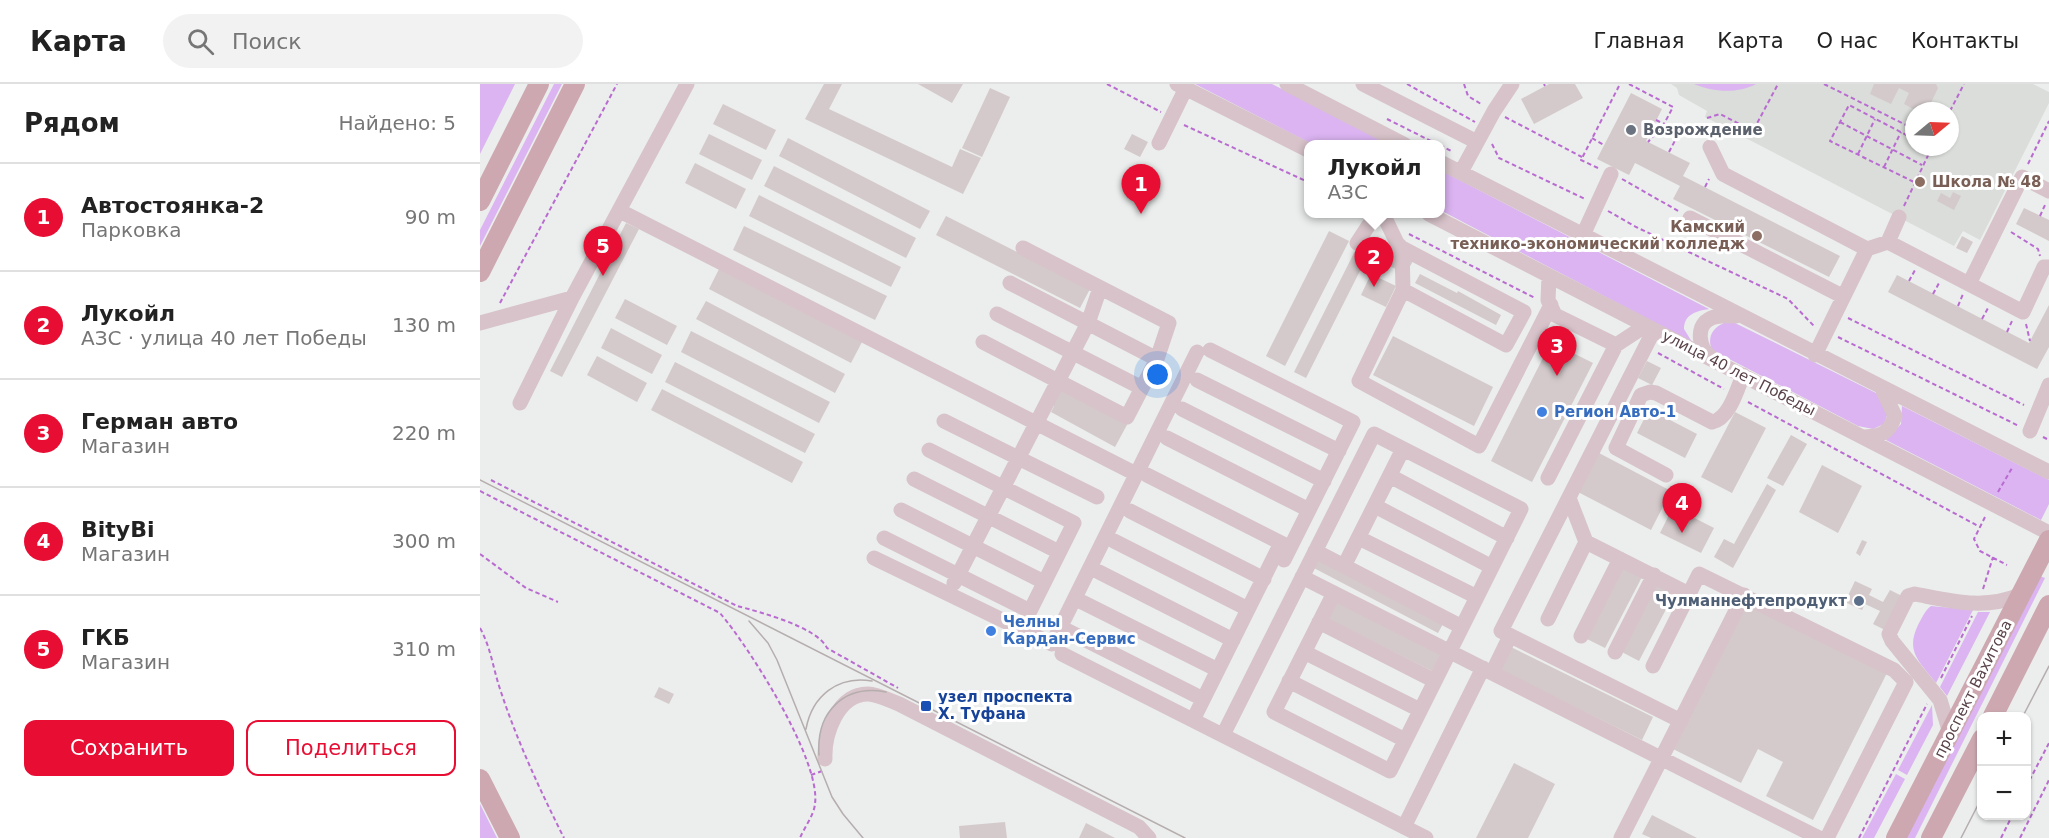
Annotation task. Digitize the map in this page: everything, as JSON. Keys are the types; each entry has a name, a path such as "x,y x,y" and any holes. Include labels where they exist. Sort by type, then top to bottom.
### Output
{"main road":[{"path":"480,201 540,84"},
{"path":"480,272 575,84"},
{"name":"проспект Вахитова","path":"1896,838 2049,540"},
{"name":"проспект Вахитова","path":"1996,712 2049,605"},
{"name":"проспект Вахитова","path":"1931,838 1977,749"},
{"path":"480,779 510,838"}],"street":[{"path":"519,403 687,84"},
{"path":"1287,84 1397,140"},
{"path":"1364,84 1477,142"},
{"path":"1461,172 1494,111 1512,84"},
{"path":"1159,143 1182,86 1304,148"},
{"path":"1710,147 1723,174 1867,249"},
{"path":"1445,164 1882,390 2049,472"},
{"path":"1583,235 1611,174"},
{"path":"1969,284 2022,177 2049,194"},
{"path":"620,211 1035,423 1142,475 1283,552 1304,574 1334,593 1819,838"},
{"path":"1888,242 1899,217"},
{"path":"1357,243 1373,218"},
{"path":"1385,218 1397,243 1405,241 1524,312 1506,345 1403,290"},
{"name":"улица 40 лет Победы","path":"1439,218 2049,532"},
{"path":"1690,218 1842,296"},
{"path":"1405,241 1403,290 1359,381 1479,446 1551,306"},
{"path":"1815,354 1867,249 1888,242 2023,312 2047,267"},
{"path":"983,342 1127,417 1157,359 1168,323 1023,248"},
{"path":"1549,276 1548,300 1555,315 1616,345"},
{"path":"1011,283 1157,359"},
{"path":"949,595 1088,323 1100,288"},
{"path":"485,321 573,298"},
{"path":"997,314 1142,388"},
{"path":"1720,364 1704,352 1700,342 1701,328 1707,320 1716,316 1740,316"},
{"path":"1548,478 1616,345 1649,328"},
{"path":"1649,328 1646,346 1501,632 1681,721"},
{"path":"874,558 1052,644 1142,475 1204,351 1353,422 1309,510 1264,579 1193,720"},
{"path":"1666,475 1617,448 1641,395 1656,393 1712,422 1724,416 1743,375"},
{"path":"1197,380 1339,451"},
{"path":"2030,431 2049,385"},
{"path":"1865,437 1879,436 1892,426 1895,416 1892,405 1882,390"},
{"path":"1182,409 1324,481"},
{"path":"944,421 1097,497"},
{"path":"1223,735 1374,434 1521,509 1390,771 1274,711 1334,593"},
{"path":"1167,438 1309,510"},
{"path":"1344,566 1403,449"},
{"path":"884,538 1030,611 1074,523 928,450"},
{"path":"1390,476 1507,538"},
{"path":"914,479 1059,552"},
{"path":"1569,498 1586,542 1689,594"},
{"path":"1375,506 1492,567"},
{"path":"901,510 1044,582"},
{"path":"1130,511 1264,579"},
{"path":"1359,538 1477,597"},
{"path":"1114,542 1248,609"},
{"path":"1548,619 1586,542"},
{"path":"1315,551 1462,627"},
{"path":"1581,636 1620,559"},
{"path":"1099,572 1233,640"},
{"path":"1653,666 1699,574 1894,670 1906,682 1827,838"},
{"path":"1615,652 1654,575"},
{"path":"1950,733 1944,708 1889,634 1908,596 1915,594 1978,604 2005,602 2020,596"},
{"path":"1621,838 1744,596"},
{"path":"1082,602 1218,670"},
{"path":"1319,622 1435,681"},
{"path":"1068,631 1203,699"},
{"path":"1062,654 1416,834 1487,671 1510,636"},
{"path":"1304,652 1420,710"},
{"path":"1289,681 1405,740"},
{"path":"825,759 828,730 836,715 853,698 868,694 899,704 1118,816 1139,827 1149,838"}],"path":[{"path":"485,321 617,84"},
{"path":"1107,84 1171,118 1304,180"},
{"path":"1407,84 1485,128 1499,158 1596,204 1636,227 1788,299 1810,324 2049,440"},
{"path":"1464,84 1468,96 1582,157 1581,160 1642,188 1690,218"},
{"path":"1582,157 1620,85 1612,84"},
{"path":"1629,84 1673,107 1664,124 1648,142"},
{"path":"1707,118 1720,114 1753,131 1778,84"},
{"path":"1824,84 1905,124"},
{"path":"1955,102 1964,84"},
{"path":"1905,134 1849,105 1830,141 1914,182"},
{"path":"1387,119 1429,140"},
{"path":"1858,154 1875,119"},
{"path":"1656,120 1664,124"},
{"path":"2022,177 2049,121"},
{"path":"1840,123 1922,165"},
{"path":"1669,152 1680,131"},
{"path":"1884,167 1901,132"},
{"path":"1592,138 1604,145"},
{"path":"1445,148 1451,151"},
{"path":"1899,217 1926,156"},
{"path":"2040,216 2049,194"},
{"path":"1999,223 2038,249 2047,267"},
{"path":"1405,241 1551,306"},
{"path":"1835,311 2024,405"},
{"path":"2023,312 2030,341"},
{"path":"1646,346 1980,527"},
{"path":"1996,497 2012,468"},
{"path":"491,480 737,606 763,612 822,638 827,648 903,691"},
{"path":"480,491 720,613 741,638 774,692 811,775 815,805 800,838"},
{"path":"1985,517 1974,539 1980,551 2007,565"},
{"path":"480,554 526,588 558,602"},
{"path":"1859,838 1978,604 1993,557"},
{"path":"480,628 493,656 500,687 533,776 564,838"},
{"path":"2031,777 2049,743"},
{"path":"2020,838 2049,780"},
{"path":"2001,838 2010,820"}],"shaded area":[{"path":"480,84 515,84 480,154"},
{"path":"554,84 562,84 480,246 480,230"},
{"path":"1195,84 1272,84 1382,140 1304,140"},
{"name":"Школа № 48","path":"1671,84 2033,84 2049,92 2049,103 1980,240 1963,231 1954,246 1705,117 1707,111 1679,95 1677,88"},
{"path":"1694,84 1756,84 1725,91"},
{"path":"1445,173 1709,309 1696,312 1686,320 1684,329 1692,342 1445,213"},
{"path":"1724,323 1735,323 1878,394 1888,413 1884,424 1873,429 1858,426 1712,350 1710,341 1712,334"},
{"path":"1902,406 2049,480 2049,504 2041,520 1886,440 1901,424"},
{"path":"2037,575 2045,578 1915,838 1905,838"},
{"path":"1931,606 1973,610 1936,683 1916,656 1913,642 1918,625"},
{"path":"1978,612 1990,612 1947,696 1940,687"},
{"path":"1932,705 1933,725 1907,775 1898,770"},
{"path":"1896,774 1905,779 1874,838 1862,838"},
{"path":"480,804 497,838 480,838"}],"building":[{"path":"824,84 842,84 829,109 952,167 960,149 981,158 963,194 805,119"},
{"path":"918,84 963,84 952,103"},
{"path":"1549,84 1575,84 1583,98 1534,124 1521,99"},
{"path":"1874,84 1936,84 1938,88 1931,102 1905,102 1905,105 1904,104 1909,93 1899,88 1891,104 1870,94"},
{"path":"990,88 1010,97 982,157 962,148"},
{"path":"1631,93 1662,109 1646,141 1690,163 1683,176 1840,256 1829,277 1673,199 1680,186 1635,163 1629,175 1597,159"},
{"path":"723,104 776,130 766,150 713,124"},
{"path":"709,134 762,160 752,180 699,154"},
{"path":"1132,134 1148,142 1140,157 1124,149"},
{"path":"788,138 930,211 920,229 779,156"},
{"path":"695,163 746,189 736,209 685,183"},
{"path":"774,166 916,238 906,258 764,186"},
{"path":"1953,192 1961,196 1954,210 1937,201 1941,193 1950,198"},
{"path":"759,195 901,267 891,287 749,216"},
{"path":"2024,208 2049,220 2049,241 2016,224"},
{"path":"946,216 1090,289 1080,308 936,235"},
{"path":"626,223 639,229 562,377 550,371"},
{"path":"744,226 887,296 875,320 733,250"},
{"path":"1329,231 1349,241 1285,366 1266,356"},
{"path":"1962,236 1973,242 1967,253 1956,248"},
{"path":"1379,242 1414,259 1406,274 1371,257"},
{"path":"1357,247 1369,253 1306,378 1294,372"},
{"path":"719,269 862,342 851,363 709,289"},
{"path":"1371,274 1396,286 1386,307 1361,295"},
{"path":"1420,274 1457,293 1458,291 1501,315 1496,325 1415,283"},
{"path":"1897,275 2029,343 2049,305 2049,347 2037,369 1888,292"},
{"path":"625,299 677,326 667,345 615,318"},
{"path":"706,301 845,374 835,393 696,319"},
{"path":"611,328 662,355 652,374 601,348"},
{"path":"691,331 830,402 819,423 681,352"},
{"path":"1393,336 1493,387 1474,426 1373,375"},
{"name":"Регион Авто-1","path":"1551,342 1593,363 1532,482 1491,461"},
{"path":"597,356 647,383 637,402 587,375"},
{"path":"1647,361 1661,368 1652,385 1638,378"},
{"path":"675,362 815,434 805,453 665,382"},
{"path":"1060,387 1128,423 1115,447 1051,412 1054,406 1051,404"},
{"path":"662,389 803,462 792,483 651,410"},
{"path":"1649,409 1697,434 1685,458 1637,433"},
{"path":"1735,412 1766,428 1732,493 1701,477"},
{"path":"1791,435 1807,444 1783,486 1767,478"},
{"path":"1599,453 1671,491 1651,530 1578,492"},
{"path":"1822,465 1862,486 1838,533 1799,512"},
{"path":"1767,484 1776,490 1733,568 1714,557 1724,539 1734,544"},
{"path":"1673,507 1714,528 1701,553 1660,533"},
{"path":"1862,540 1867,542 1860,556 1856,553"},
{"path":"1315,555 1444,622 1438,633 1310,566"},
{"path":"1622,567 1642,577 1605,648 1585,638"},
{"path":"1654,581 1675,592 1639,661 1618,650"},
{"path":"1855,581 1872,589 1869,595 1883,602 1890,590 1902,596 1885,630 1873,624 1880,611 1865,604 1862,610 1845,602"},
{"path":"1336,597 1442,651 1432,671 1326,618"},
{"path":"1745,598 1888,671 1813,820 1766,796 1783,762 1758,749 1741,783 1669,747"},
{"path":"1511,647 1653,717 1642,740 1500,670"},
{"path":"659,687 674,694 669,704 654,697"},
{"path":"1514,763 1555,784 1528,838 1476,838"},
{"path":"1652,815 1697,838 1651,838 1642,834"},
{"path":"1005,822 1007,838 960,838 959,826"},
{"path":"1086,823 1115,838 1079,838"}],"tram line":[{"path":"480,480 1185,838"},
{"path":"749,621 768,643 777,660 832,797 863,838"},
{"path":"2025,712 2049,666"},
{"path":"806,729 814,707 828,690 848,681 872,681"},
{"path":"819,755 822,726 836,704 857,692 886,692"},
{"path":"1961,838 1977,807"}],"place":[{"name":"Возрождение","path":"1631,130"},
{"name":"Школа № 48","path":"1920,182"},
{"name":"Автостоянка-2","path":"1141,214"},
{"name":"Камский технико-экономический колледж","path":"1757,236"},
{"name":"ГКБ","path":"603,276"},
{"name":"Лукойл","path":"1374,287"},
{"name":"Герман авто","path":"1557,376"},
{"name":"Регион Авто-1","path":"1542,412"},
{"name":"BityBi","path":"1682,533"},
{"name":"Чулманнефтепродукт","path":"1859,601"},
{"name":"Челны Кардан-Сервис","path":"991,631"},
{"name":"узел проспекта Х. Туфана","path":"926,706"}]}
